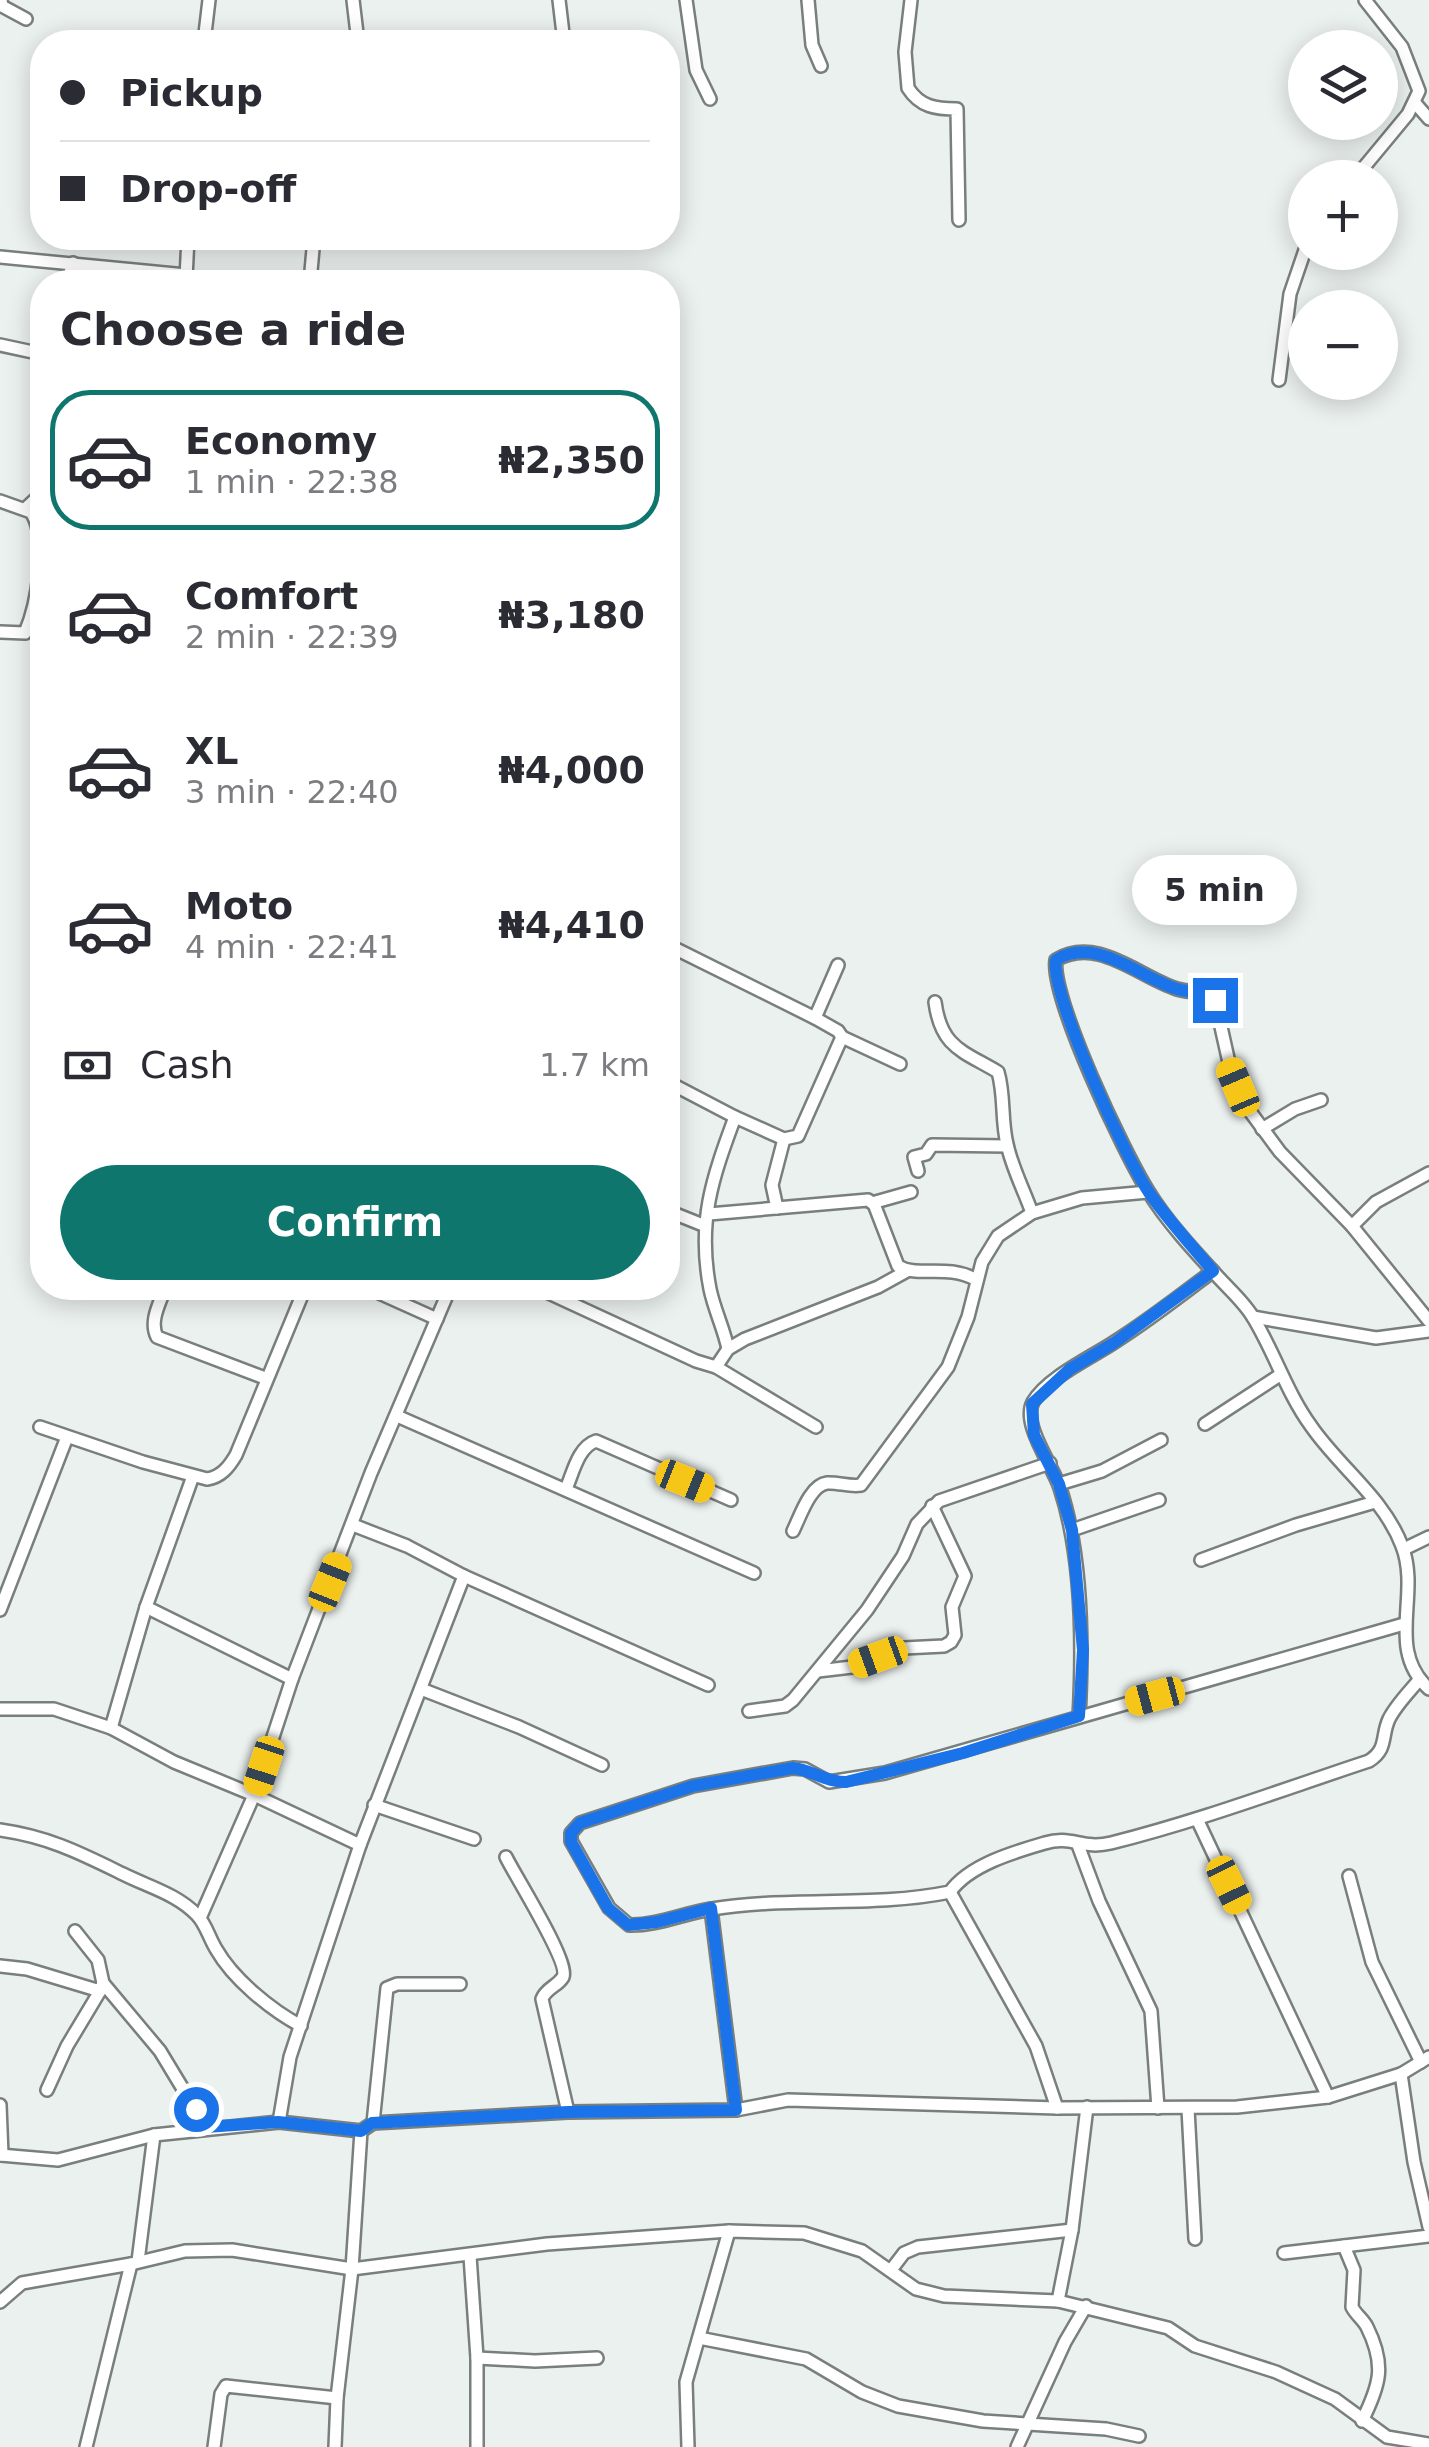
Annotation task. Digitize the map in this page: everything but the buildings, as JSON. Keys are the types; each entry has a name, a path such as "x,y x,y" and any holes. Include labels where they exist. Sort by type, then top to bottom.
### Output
{"street":[{"path":"205,30 209,0"},
{"path":"353,0 357,30"},
{"path":"558,0 562,30"},
{"path":"686,0 696,70 710,99"},
{"path":"808,0 812,45 820,66"},
{"path":"911,0 904,52 908,88 923,104 934,109 957,109 958,220"},
{"path":"1365,0 1402,48 1419,91 1415,103 1369,160"},
{"path":"1,5 26,19"},
{"path":"1415,103 1429,118"},
{"path":"0,257 123,270"},
{"path":"70,270 73,263"},
{"path":"1278,380 1290,294 1298,270"},
{"path":"0,345 30,351"},
{"path":"0,501 26,508 30,513"},
{"path":"26,508 30,504"},
{"path":"0,632 25,633 30,621"},
{"path":"680,951 900,1064"},
{"path":"1078,1846 1109,1844 1198,1819 1379,1755 1389,1718 1424,1685 1409,1660 1404,1624 1408,1590 1404,1549 1375,1502 1312,1428 1280,1375 1254,1317 1148,1192 1103,1102 1060,994 1054,969 1056,960 1064,955 1104,954 1175,988 1208,994 1215,1000 1230,1067 1246,1106 1280,1152 1352,1226 1429,1321"},
{"path":"815,1018 838,965"},
{"path":"934,1002 937,1020 950,1044 998,1072 1004,1092 1007,1146 1032,1213"},
{"path":"680,1088 784,1139 798,1136 842,1037"},
{"path":"1262,1129 1294,1108 1321,1100"},
{"path":"728,1349 710,1292 706,1219 712,1181 735,1116"},
{"path":"777,1208 772,1185 784,1139"},
{"path":"918,1171 914,1156 926,1154 932,1144 1007,1146"},
{"path":"1352,1226 1376,1202 1429,1173"},
{"path":"680,1214 706,1219 777,1208 872,1202 910,1192"},
{"path":"794,1530 815,1488 825,1483 861,1485 948,1367 968,1317 976,1280 998,1236 1032,1213 1082,1198 1148,1192"},
{"path":"872,1202 898,1266 907,1271"},
{"path":"716,1367 728,1349 907,1271 941,1269 962,1272 976,1280"},
{"path":"1079,1716 1083,1650 1072,1530 1059,1484 1034,1435 1032,1404 1070,1369 1114,1343 1213,1271"},
{"path":"161,1300 153,1330 157,1337 265,1378"},
{"path":"40,1427 192,1476 215,1478 230,1467 300,1300"},
{"path":"395,1300 437,1319"},
{"path":"200,1918 254,1795 292,1679 371,1473 445,1300"},
{"path":"564,1300 716,1367 816,1426"},
{"path":"1254,1317 1376,1338 1429,1331"},
{"path":"1205,1424 1280,1375"},
{"path":"396,1416 754,1572"},
{"path":"0,1610 67,1437"},
{"path":"1059,1484 1102,1471 1161,1440"},
{"path":"566,1489 588,1443 596,1442 731,1500"},
{"path":"749,1710 785,1706 818,1671 867,1610 902,1556 917,1524 932,1506 1050,1463"},
{"path":"111,1728 146,1607 192,1476"},
{"path":"1072,1530 1159,1500"},
{"path":"1202,1560 1296,1525 1375,1502"},
{"path":"818,1671 836,1671 904,1648 944,1646 951,1642 952,1607 965,1576 932,1506"},
{"path":"353,1526 407,1546 464,1576 708,1684"},
{"path":"1404,1549 1429,1537"},
{"path":"278,2122 290,2057 360,1846 464,1576"},
{"path":"146,1607 292,1679"},
{"path":"1158,2108 1151,2012 1099,1902 1078,1846 1068,1838 1010,1855 956,1884 950,1892 906,1901 711,1908 628,1925 608,1908 571,1842 571,1833 580,1823 693,1786 793,1768 829,1782 846,1782 963,1753 1404,1624"},
{"path":"420,1689 520,1727 602,1765"},
{"path":"0,1709 54,1709 111,1728 174,1762 360,1846"},
{"path":"374,1805 474,1838"},
{"path":"1198,1819 1328,2098"},
{"path":"0,1830 30,1834 76,1849 168,1893 200,1918 217,1952 257,1996 301,2026"},
{"path":"506,1857 559,1953 564,1971 542,1999 568,2112"},
{"path":"0,2105 1,2155 58,2160 154,2134 278,2122 361,2131 372,2123 568,2112 736,2110 788,2100 1188,2109 1328,2098 1401,2074 1425,2060 1372,1962 1349,1876"},
{"path":"950,1892 1036,2046 1057,2108"},
{"path":"711,1908 736,2110"},
{"path":"48,2090 67,2046 101,1987 98,1960 75,1931"},
{"path":"0,1966 101,1987 160,2050 206,2127"},
{"path":"372,2123 387,1988 396,1984 460,1984"},
{"path":"1401,2074 1429,2228"},
{"path":"1058,2301 1072,2230 1087,2107"},
{"path":"1188,2109 1194,2240"},
{"path":"335,2447 361,2131"},
{"path":"86,2447 134,2263 154,2134"},
{"path":"891,2270 904,2253 918,2247 1072,2230"},
{"path":"688,2447 686,2382 730,2231"},
{"path":"0,2302 22,2283 185,2251 232,2250 352,2269 547,2244 767,2231 820,2237 862,2251 916,2288 944,2296 1058,2301 1168,2328 1196,2346 1276,2372 1335,2400 1383,2442 1429,2444"},
{"path":"1284,2254 1429,2236"},
{"path":"1344,2246 1354,2270 1352,2307 1366,2323 1380,2368 1380,2382 1362,2421"},
{"path":"470,2256 477,2358 477,2447"},
{"path":"1016,2447 1086,2306"},
{"path":"698,2338 806,2359 882,2402 1024,2426 1106,2429 1139,2436"},
{"path":"477,2358 596,2358"},
{"path":"214,2447 221,2394 226,2386 337,2398"}],"route":[{"path":"196,2109 206,2127 278,2122 361,2131 372,2123 568,2112 736,2110 711,1908 628,1925 608,1908 571,1842 571,1833 580,1823 693,1786 793,1768 829,1782 846,1782 963,1753 1079,1716 1083,1650 1072,1530 1059,1484 1034,1435 1032,1404 1070,1369 1114,1343 1213,1271 1148,1192 1098,1089 1054,969 1056,960 1064,955 1104,954 1175,988 1208,994 1215,1000"}]}
